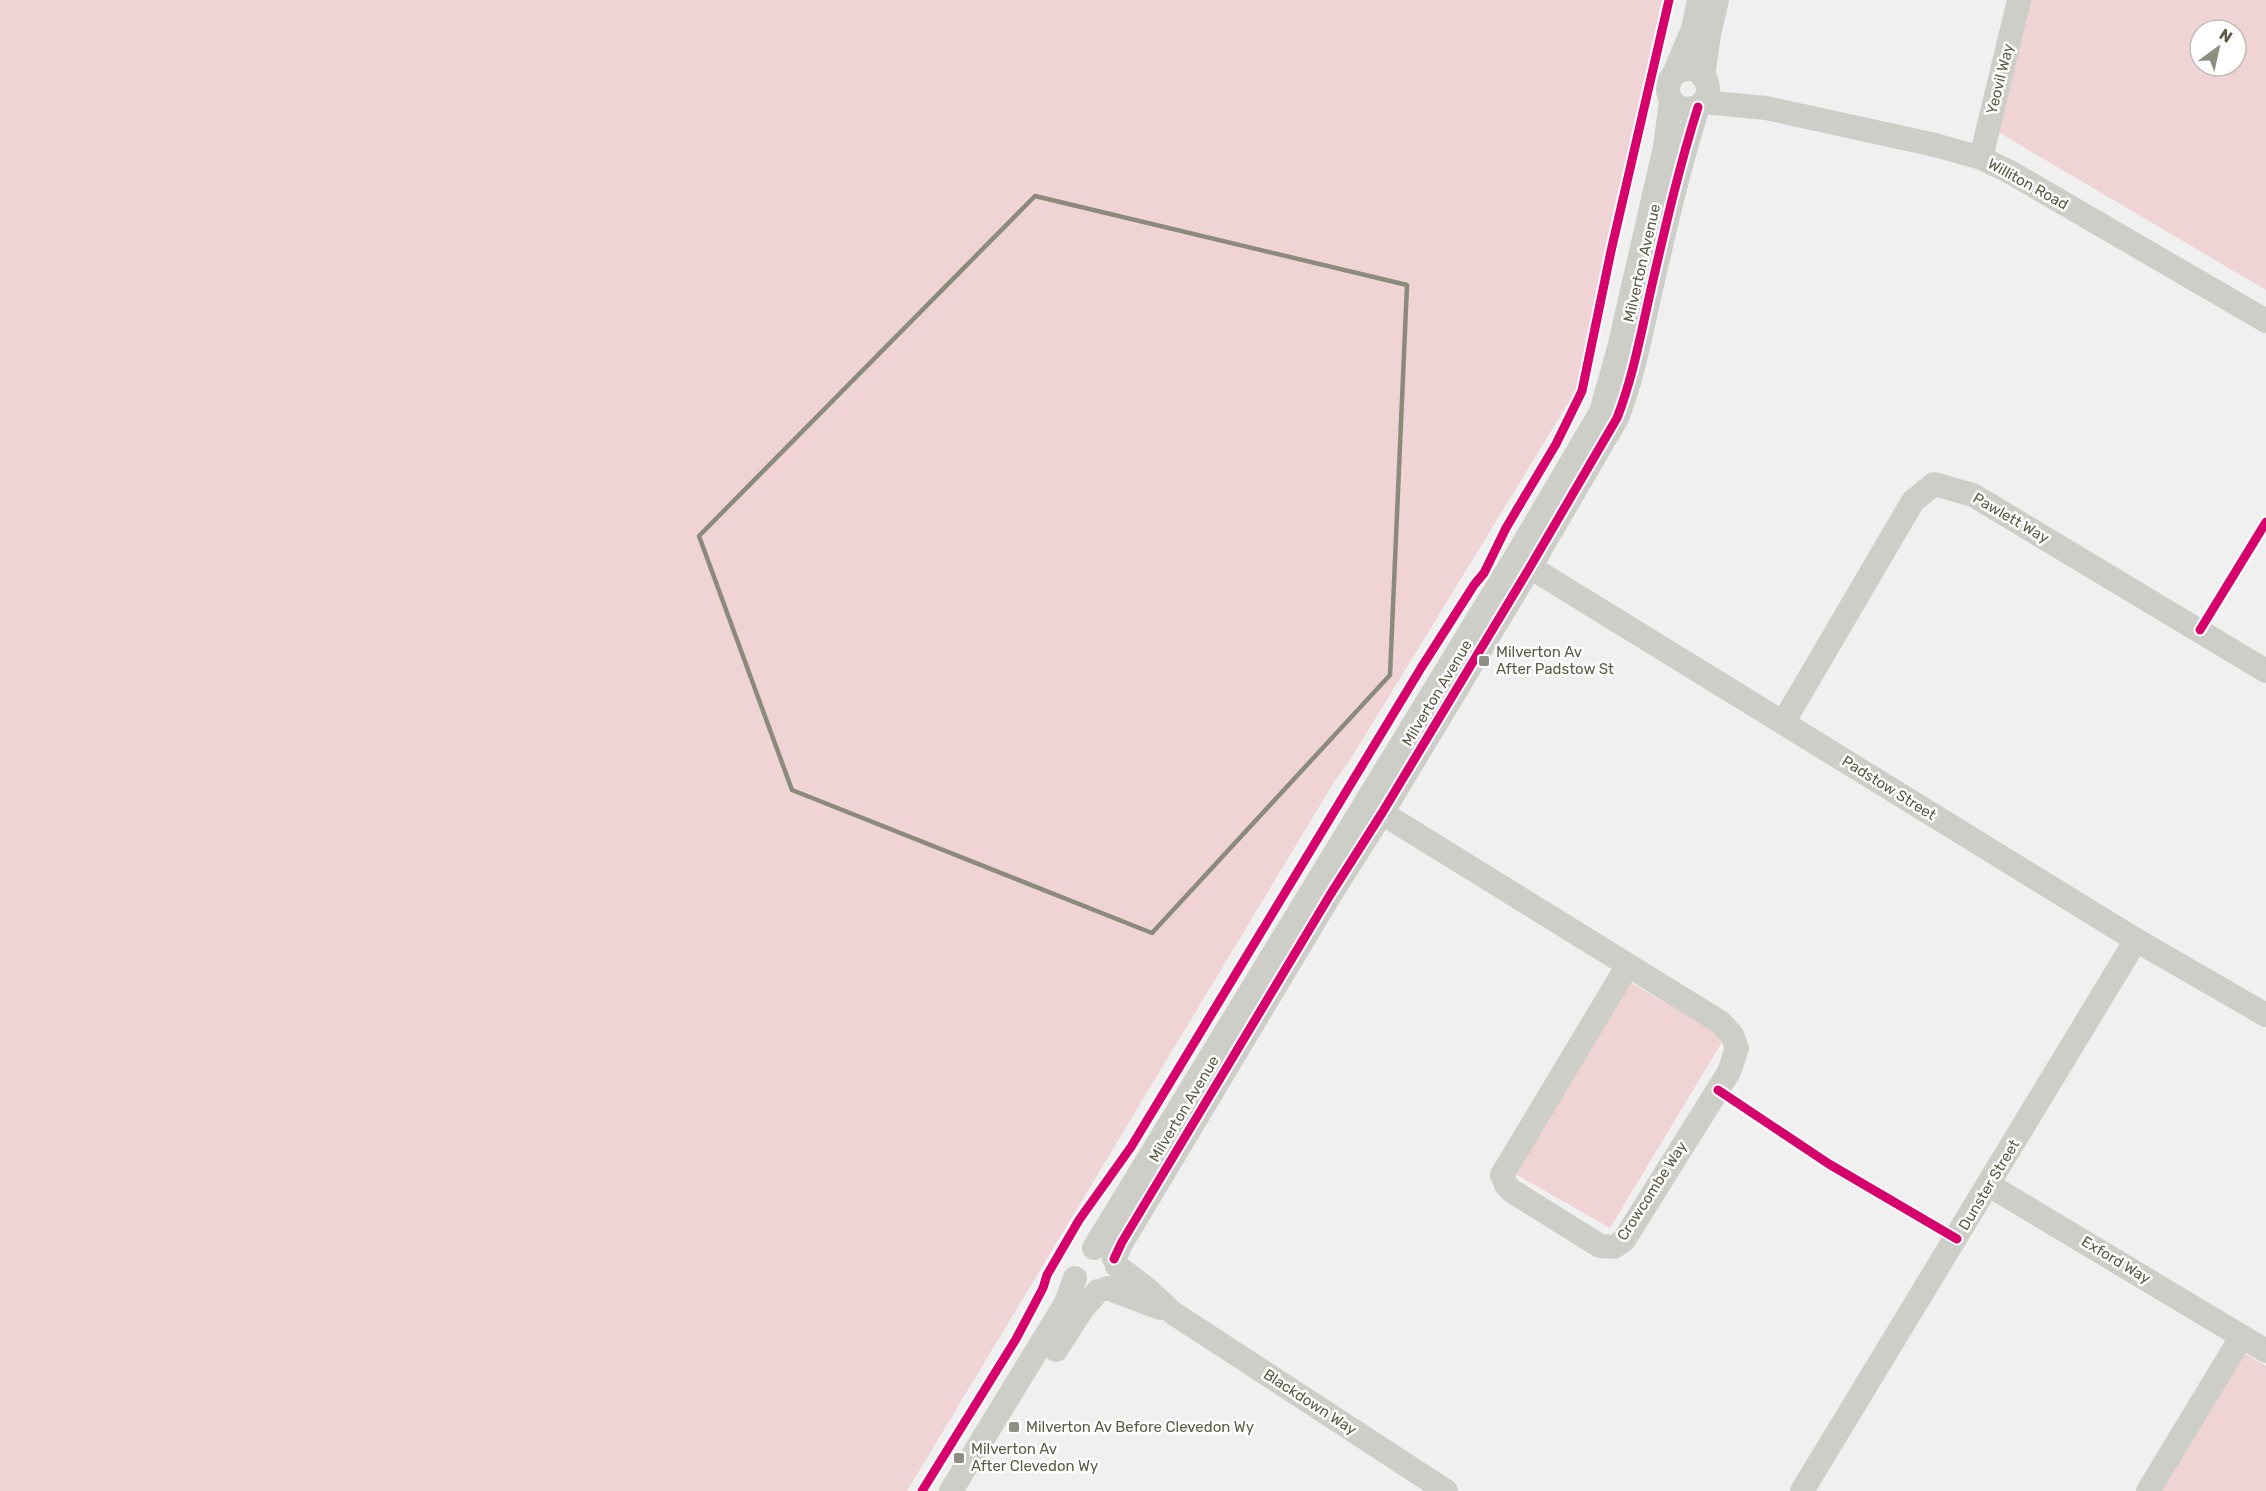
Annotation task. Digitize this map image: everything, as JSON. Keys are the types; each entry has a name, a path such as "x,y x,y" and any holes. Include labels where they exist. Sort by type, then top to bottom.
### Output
{"street":[{"path":"1674,74 1680,70 1693,70 1703,92 1683,109 1671,101 1667,87 1693,29 1699,0"},
{"name":"Milverton Avenue","path":"969,1491 1106,1270 1374,807 1523,562 1617,418 1624,399 1669,210 1703,92 1708,34 1717,0"},
{"name":"Yeovil Way","path":"1981,158 2019,0"},
{"name":"Williton Road","path":"1703,92 1935,145 1981,158 2010,172 2266,321"},
{"name":"Milverton Avenue","path":"1523,562 1601,412 1665,147 1671,101"},
{"name":"Pawlett Way","path":"1783,723 1913,501 1934,484 1973,495 2266,671"},
{"name":"Padstow Street","path":"1523,562 2136,940 2266,1015"},
{"name":"Crowcombe Way","path":"1374,807 1720,1022 1732,1035 1737,1047 1729,1072 1624,1240 1614,1247 1600,1246 1512,1191 1506,1185 1502,1175 1628,965"},
{"name":"Dunster Street","path":"1802,1491 2136,940"},
{"name":"Exford Way","path":"1989,1185 2266,1351"},
{"path":"951,1491 1066,1303 1076,1278 1075,1262 1079,1254 1106,1270"},
{"name":"Blackdown Way","path":"1076,1278 1089,1290 1106,1270 1446,1491"},
{"path":"2148,1491 2242,1336"}],"highlighted area":[{"path":"1035,196 1407,285 1390,675 1152,933 792,790 699,536"}],"shaded area":[{"path":"0,0 1662,0 1577,389 1350,760 1334,782 907,1491 0,1491"},
{"path":"2031,0 2266,0 2266,290 1998,132"},
{"path":"1621,977 1725,1037 1610,1228 1510,1171"},
{"path":"2237,1349 2266,1366 2266,1491 2150,1491"}],"cycle path":[{"path":"922,1491 1016,1339 1043,1288 1047,1275 1079,1220 1131,1147 1421,668 1484,573 1506,528 1556,444 1582,391 1611,251 1669,0"},
{"path":"1114,1259 1122,1242 1530,567 1617,418 1632,371 1673,198 1698,107"},
{"path":"2200,630 2266,522"},
{"path":"1718,1090 1829,1164 1957,1239"}],"place":[{"name":"Milverton Av After Padstow St","path":"1484,661"},
{"name":"Milverton Av Before Clevedon Wy","path":"1014,1427"},
{"name":"Milverton Av After Clevedon Wy","path":"959,1458"}]}
